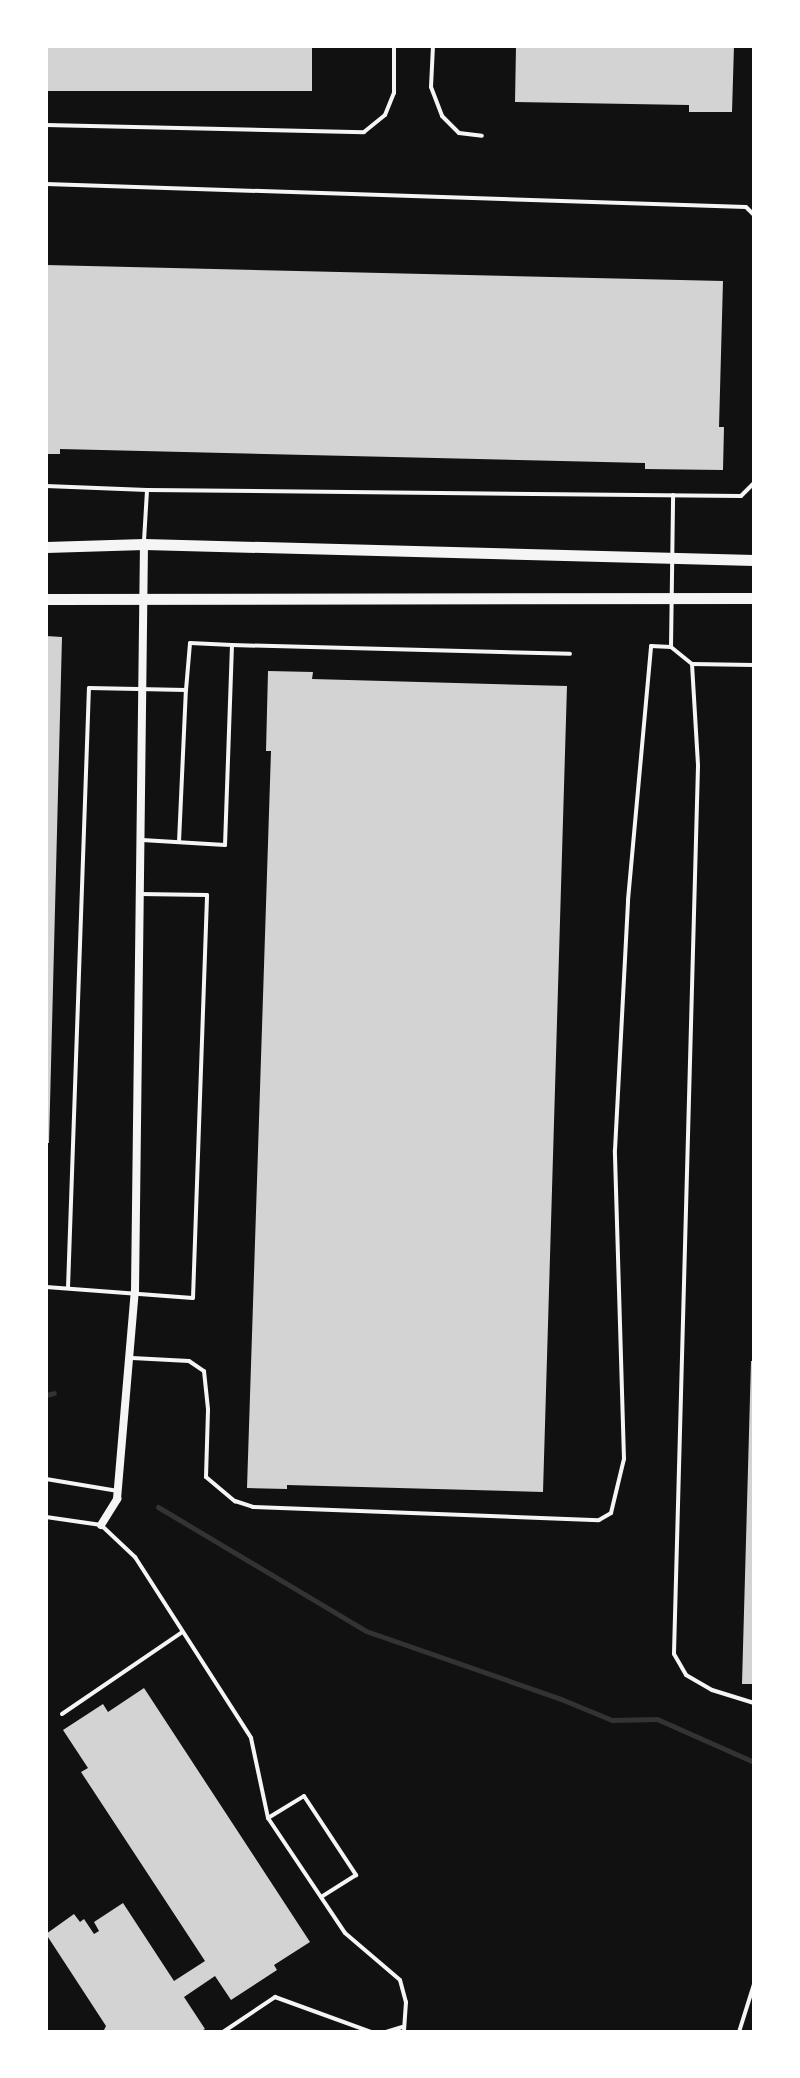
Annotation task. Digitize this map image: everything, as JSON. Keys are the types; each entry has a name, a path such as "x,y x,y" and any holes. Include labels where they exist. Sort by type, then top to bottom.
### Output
{"main road":[{"path":"46,547 144,544 754,560"},
{"path":"46,599 670,595 754,598"}],"street":[{"path":"101,1525 117,1499 135,1291 144,544"}],"lane":[{"path":"46,125 364,132 385,115 394,93 394,46"},
{"path":"433,46 431,87 442,116 459,133 482,136"},
{"path":"46,184 754,207"},
{"path":"746,207 754,215"},
{"path":"46,486 147,490 741,496 754,483 754,475"},
{"path":"144,544 147,490"},
{"path":"671,647 673,495"},
{"path":"179,842 190,643 570,654"},
{"path":"140,840 225,845 232,645"},
{"path":"129,1358 189,1361 204,1371 208,1410 206,1477 235,1501 253,1507 599,1520 611,1513 624,1459 615,1150 628,900 651,646 671,647 692,664 754,665"},
{"path":"692,664 698,766 674,1654 686,1675 712,1690 754,1703"},
{"path":"68,1288 89,688 186,690"},
{"path":"46,1287 135,1291 193,1298 207,895 140,894"},
{"path":"46,1479 118,1491"},
{"path":"46,1517 101,1525 135,1557 251,1738 268,1818 345,1933 400,1980 406,2002 403,2029 386,2032"},
{"path":"62,1714 182,1632"},
{"path":"268,1818 304,1796 356,1875 321,1897"},
{"path":"739,2032 754,1984"},
{"path":"223,2032 275,1997 371,2032"}],"building":[{"path":"46,46 312,46 312,91 46,91"},
{"path":"516,46 734,46 732,112 689,112 689,105 515,102"},
{"path":"46,265 723,281 719,427 724,427 723,470 645,469 645,463 60,449 60,454 46,454"},
{"path":"46,636 62,637 49,1143 46,1143"},
{"path":"268,671 313,672 312,679 567,686 543,1492 287,1485 287,1489 247,1488 271,751 266,751"},
{"path":"751,1361 754,1361 754,1684 742,1684"},
{"path":"144,1688 310,1942 274,1965 277,1970 231,2000 215,1976 184,1997 205,2029 199,2032 103,2032 106,2026 46,1934 74,1914 80,1922 84,1919 94,1934 99,1931 94,1922 123,1903 174,1981 205,1961 81,1772 88,1768 63,1730 103,1704 108,1712"}],"waterway":[{"path":"46,1395 54,1393"},
{"path":"158,1507 366,1631 612,1720 657,1719 754,1762"}]}
